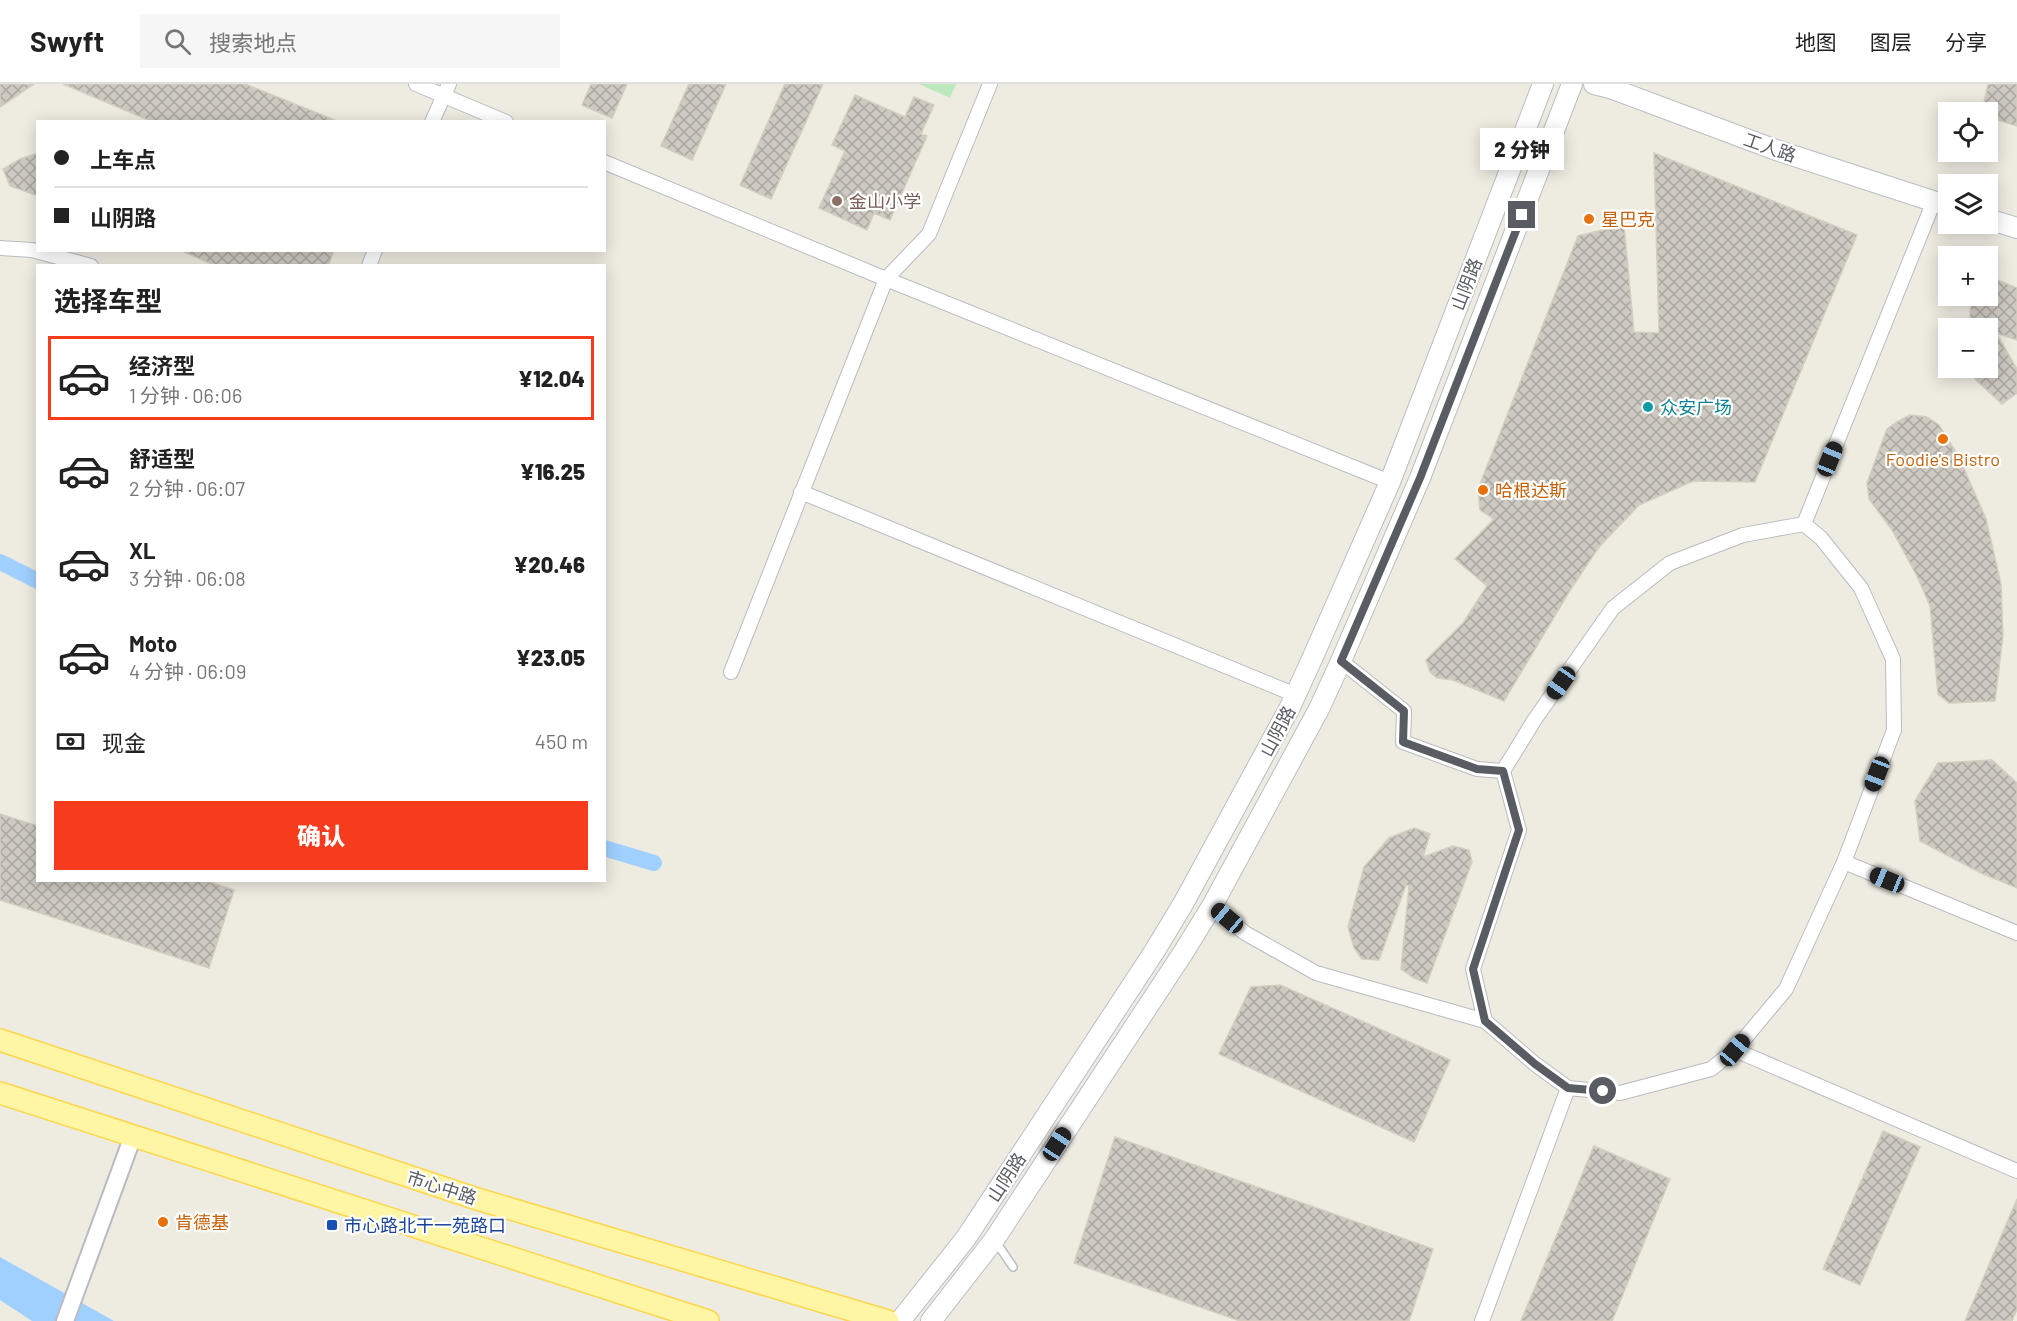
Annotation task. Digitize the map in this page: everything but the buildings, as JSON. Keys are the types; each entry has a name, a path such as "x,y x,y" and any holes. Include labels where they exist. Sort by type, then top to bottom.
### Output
{"main road":[{"name":"山阴路","path":"900,1321 966,1238 1154,952 1183,904 1296,695 1390,482 1543,84"},
{"name":"山阴路","path":"931,1321 994,1239 1183,953 1212,906 1319,709 1420,478 1572,84"},
{"name":"工人路","path":"1594,84 1776,150 1938,202"},
{"path":"1998,222 2017,228"},
{"name":"市心中路","path":"0,1040 474,1198 888,1321"},
{"path":"0,1093 708,1321"}],"street":[{"path":"416,84 446,90 502,120"},
{"path":"730,672 886,279 929,234 990,84"},
{"path":"433,120 446,90"},
{"path":"606,163 886,279 1390,482"},
{"path":"1804,524 1938,210"},
{"path":"0,248 36,251"},
{"path":"39,252 84,264"},
{"path":"801,492 1296,695"},
{"path":"1212,906 1245,933 1316,973 1485,1021 1535,1064 1568,1088 1620,1093 1711,1069 1735,1050 1786,989 1844,862 1894,730 1893,659 1861,588 1821,538 1804,524 1743,535 1670,563 1614,608 1535,719 1503,771 1519,830 1473,969 1485,1021"},
{"path":"1341,661 1404,711 1403,742 1477,769 1503,771"},
{"path":"1844,862 2017,933"},
{"path":"1735,1050 2017,1171"},
{"path":"1482,1321 1568,1088"},
{"path":"65,1321 133,1136"}],"lane":[{"path":"994,1239 1013,1267"}],"green space":[{"path":"919,84 956,84 950,98"}],"water":[{"path":"0,1257 114,1321 32,1321 0,1300"}],"waterway":[{"path":"0,562 36,580"},
{"path":"606,849 654,863"}],"place":[{"name":"金山小学","path":"837,201"},
{"name":"星巴克","path":"1589,219"},
{"name":"众安广场","path":"1648,407"},
{"name":"Foodie's Bistro","path":"1943,439"},
{"name":"哈根达斯","path":"1483,490"},
{"name":"肯德基","path":"163,1222"},
{"name":"市心路北干一苑路口","path":"332,1225"}],"route":[{"path":"1522,215 1420,478 1341,661 1404,711 1403,742 1477,769 1503,771 1519,830 1473,969 1485,1021 1535,1064 1568,1088 1603,1091"}]}
